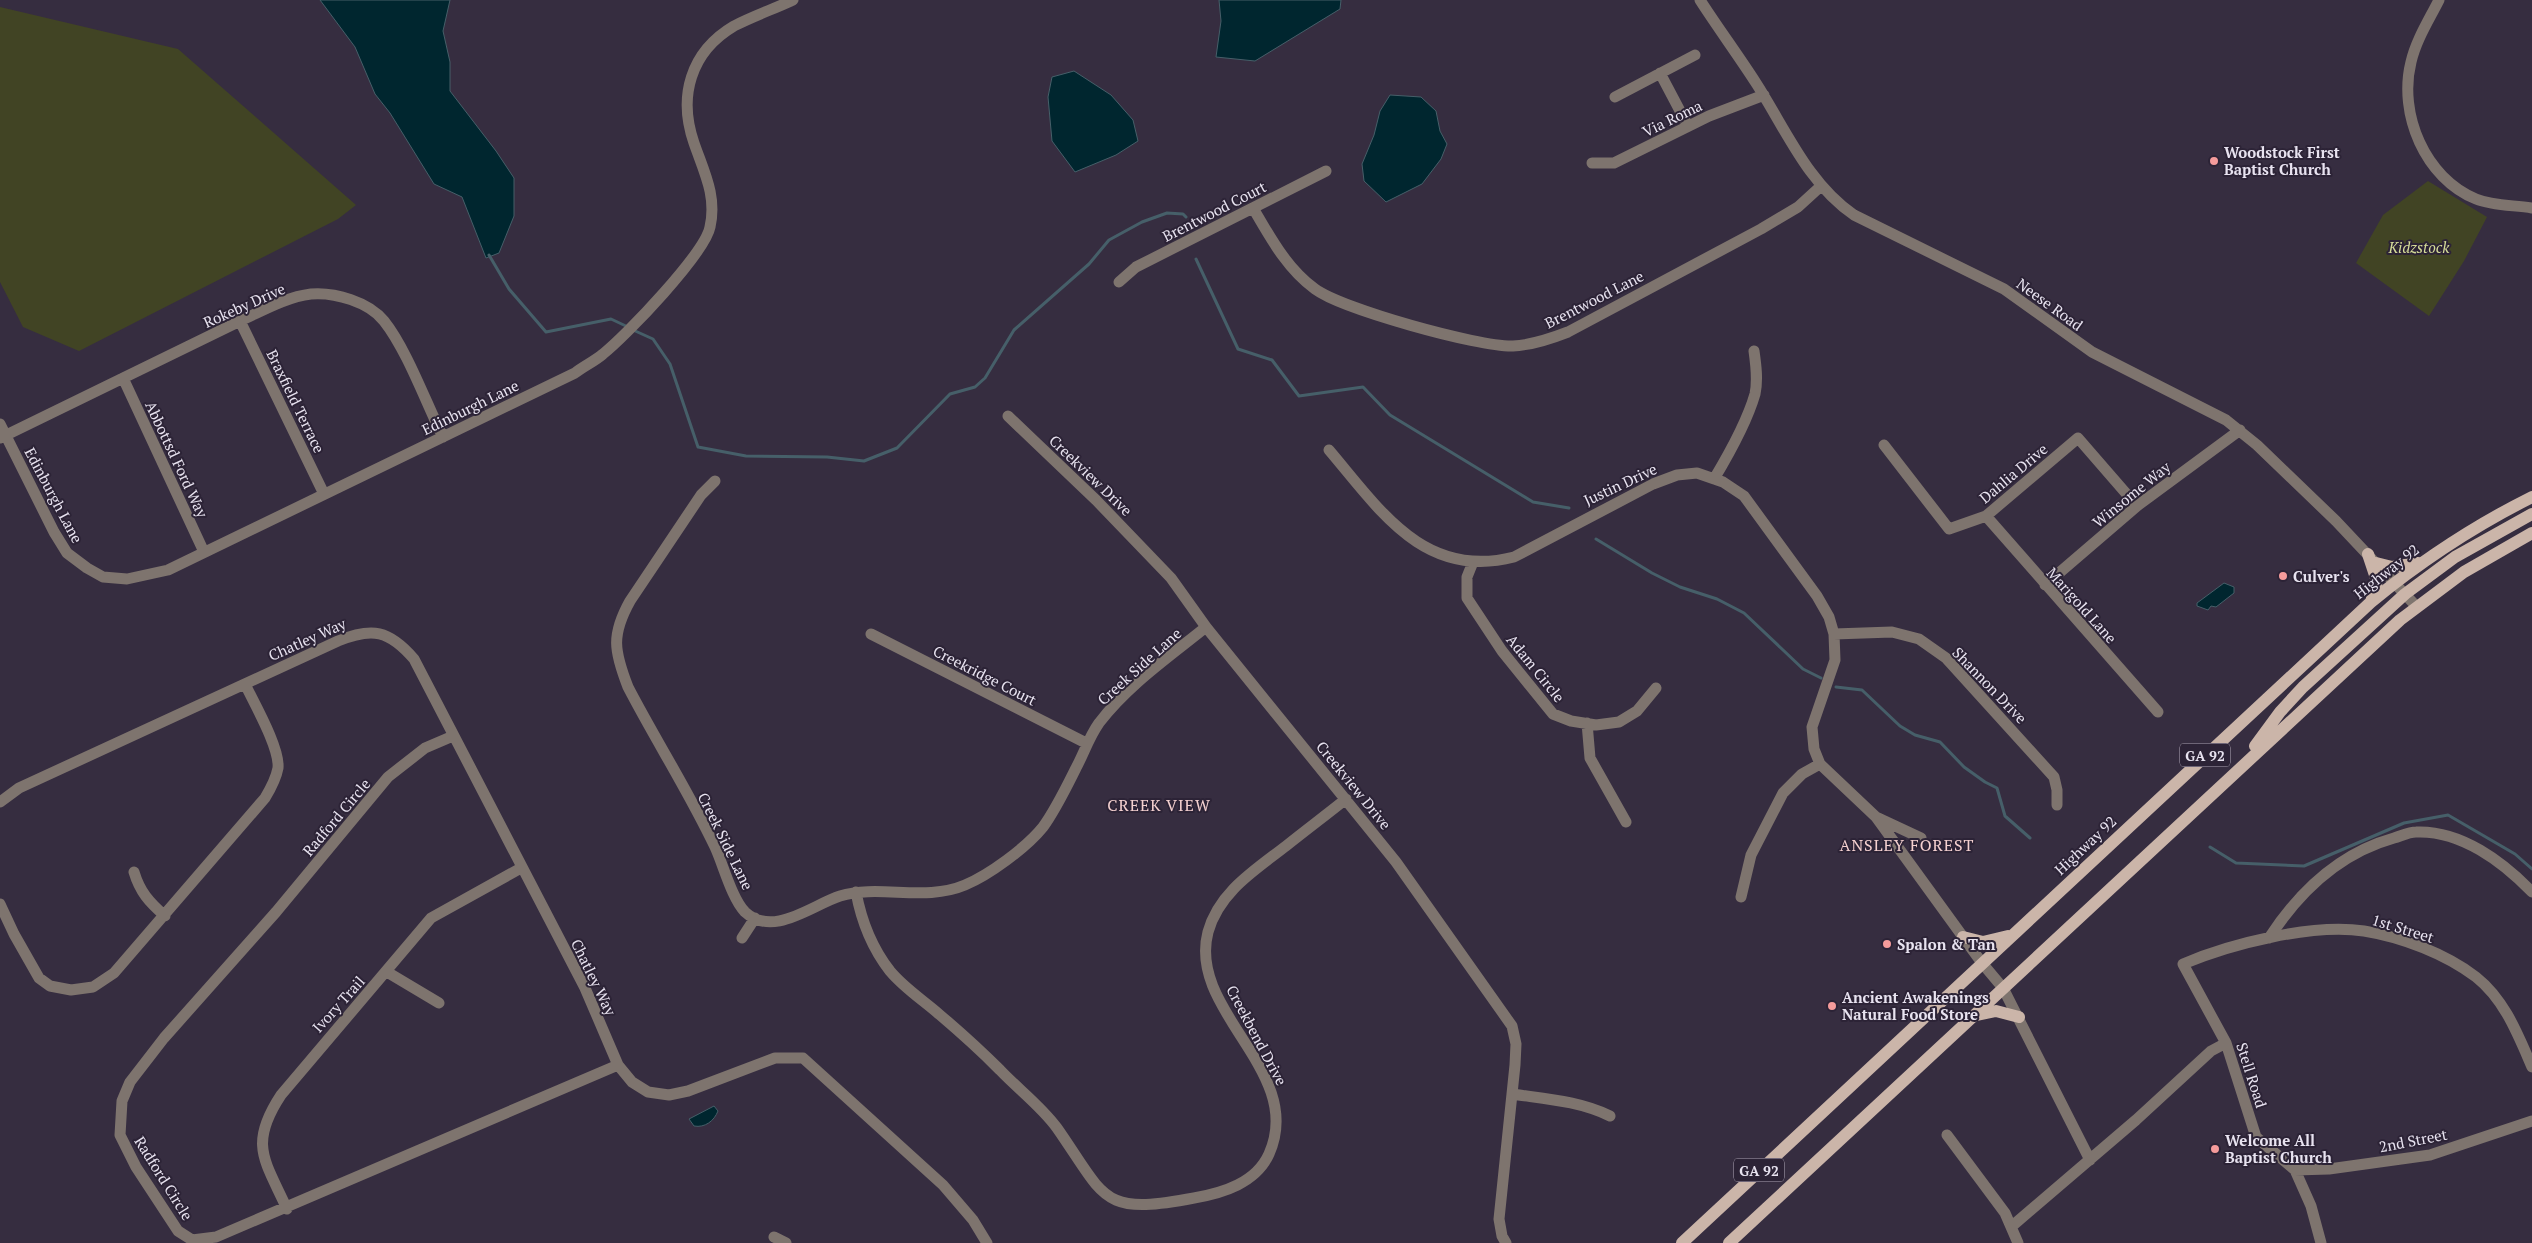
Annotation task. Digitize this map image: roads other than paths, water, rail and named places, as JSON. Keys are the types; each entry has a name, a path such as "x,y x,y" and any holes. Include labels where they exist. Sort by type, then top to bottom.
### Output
{"main road":[{"name":"Highway 92","path":"1682,1243 2371,602 2422,562 2467,532 2532,497"},
{"path":"2248,760 2268,727 2291,700 2405,594 2463,552 2532,514"},
{"name":"GA 92","path":"1729,1243 2376,641 2416,606 2482,561 2532,533"},
{"path":"2372,559 2392,567 2422,562"},
{"path":"2371,602 2376,581 2372,559"},
{"path":"1963,937 1975,942 1992,942 2016,931"},
{"path":"1972,1017 1996,1011 2019,1017"}],"street":[{"name":"Edinburgh Lane","path":"0,424 3,437 67,553 103,577 127,579 168,570 575,373 604,353 653,305 692,258 710,229 713,204 708,180 694,143 686,114 687,90 696,64 710,44 767,5 793,0"},
{"name":"Neese Road","path":"1700,0 1764,95 1821,186 1854,215 2004,289 2085,347 2133,374 2212,411 2240,430 2372,559 2416,606"},
{"path":"2439,0 2410,62 2409,102 2417,137 2436,168 2462,192 2489,203 2532,208"},
{"path":"1615,97 1695,55"},
{"path":"1660,73 1688,126"},
{"name":"Via Roma","path":"1592,163 1614,163 1688,126 1764,95"},
{"name":"Brentwood Court","path":"1119,282 1136,267 1326,171"},
{"name":"Brentwood Lane","path":"1253,208 1274,245 1297,273 1316,290 1342,302 1391,318 1481,342 1513,346 1544,341 1568,332 1761,228 1798,206 1821,186"},
{"name":"Rokeby Drive","path":"3,437 240,321 279,303 311,294 334,295 359,303 383,320 396,341 443,437"},
{"name":"Braxfield Terrace","path":"240,321 324,494"},
{"path":"1714,479 1728,456 1755,393 1757,369 1754,351"},
{"name":"Abbottsd Ford Way","path":"123,378 204,552"},
{"name":"Creekview Drive","path":"1008,416 1152,557 1206,627 1396,862 1512,1026 1516,1044 1499,1219 1502,1236 1506,1243"},
{"name":"Winsome Way","path":"2045,585 2137,506 2240,430"},
{"name":"Dahlia Drive","path":"1884,445 1949,529 1986,516 2078,438 2137,506"},
{"name":"Justin Drive","path":"1329,450 1396,528 1418,542 1448,557 1473,562 1492,562 1514,557 1572,524 1652,484 1669,478 1697,474 1723,482 1744,496 1817,596 1830,617 1834,634 1835,660 1812,727 1814,749 1820,764"},
{"name":"Creek Side Lane","path":"715,481 701,496 630,601 620,618 616,635 616,648 618,663 628,687 715,847 738,901 745,912 765,922 787,919 856,892 891,894 930,892 950,890 977,880 1029,841 1042,828 1078,765 1086,743 1099,723 1117,703 1206,627"},
{"name":"Marigold Lane","path":"1986,516 2158,712"},
{"name":"Adam Circle","path":"1473,562 1467,577 1467,598 1502,651 1553,714 1571,721 1587,724 1619,722 1637,711 1656,688"},
{"name":"Chatley Way","path":"0,802 19,788 338,641 359,633 375,632 391,638 403,646 414,659 585,988 618,1065 640,1088 670,1095 688,1091 775,1058 802,1058 943,1184 973,1220 987,1243"},
{"name":"Shannon Drive","path":"1834,634 1892,632 1919,640 1946,658 2054,777 2058,790 2057,805"},
{"name":"Creekridge Court","path":"871,634 1086,743"},
{"path":"0,904 14,934 39,978 50,986 71,990 93,987 114,973 265,798 273,783 278,767 274,750 266,727 245,684"},
{"path":"1587,724 1590,758 1626,822"},
{"name":"Radford Circle","path":"453,736 425,748 388,777 276,912 164,1038 130,1082 122,1100 119,1117 120,1135 136,1167 178,1231 192,1240 216,1238 618,1065"},
{"path":"1741,897 1751,855 1783,793 1802,774 1820,764 1876,817 1982,963 2003,988 2090,1160"},
{"name":"Creekbend Drive","path":"856,892 860,915 888,969 985,1056 1047,1117 1097,1187 1111,1198 1136,1206 1219,1194 1251,1178 1265,1163 1276,1135 1277,1125 1276,1102 1261,1069 1212,983 1206,956 1206,944 1213,917 1221,904 1244,878 1346,799"},
{"path":"1876,817 1921,838"},
{"path":"2269,938 2287,910 2342,860 2378,842 2416,832 2451,836 2495,859 2532,892"},
{"name":"Ivory Trail","path":"287,1209 263,1155 262,1134 267,1116 281,1095 326,1039 387,972 431,918 521,868"},
{"path":"134,872 139,889 146,900 165,916"},
{"path":"742,938 755,918"},
{"name":"1st Street","path":"2183,964 2204,955 2269,938 2312,931 2364,931 2398,939 2441,956 2477,978 2509,1016 2532,1067"},
{"name":"Stell Road","path":"2183,964 2226,1043 2256,1137 2295,1170 2311,1206 2321,1243"},
{"path":"387,972 439,1003"},
{"path":"2011,1227 2090,1160 2211,1051 2226,1043"},
{"path":"1512,1094 1570,1102 1593,1108 1610,1116"},
{"name":"2nd Street","path":"2295,1170 2329,1169 2430,1155 2532,1121"},
{"path":"1947,1135 1981,1180 2011,1227 2018,1243"},
{"path":"774,1237 786,1243"}],"water":[{"path":"320,0 450,0 443,31 450,62 450,91 514,178 514,216 499,253 486,258 462,197 434,184 390,113 375,94 355,47"},
{"path":"1219,0 1341,0 1340,9 1255,61 1216,57 1221,21"},
{"path":"1074,71 1111,95 1133,120 1138,141 1116,155 1075,172 1052,141 1048,97 1052,77"},
{"path":"1390,95 1421,97 1436,111 1440,131 1447,144 1441,159 1422,184 1386,202 1364,181 1362,164 1374,135 1380,111"},
{"path":"2224,583 2234,587 2234,593 2216,607 2211,606 2208,610 2197,606 2197,603"},
{"path":"714,1106 718,1111 712,1121 702,1126 694,1126 689,1119"}],"waterway":[{"path":"633,330 653,339 670,364 698,447 746,456 827,457 864,461 897,448 950,394 975,387 985,378 1014,330 1089,264 1109,240 1142,222 1167,213 1183,214 1186,217"},
{"path":"489,255 509,289 546,332 611,319 628,327"},
{"path":"1196,259 1238,349 1272,360 1299,396 1363,387 1390,415 1533,502 1569,508"},
{"path":"1596,539 1652,573 1680,587 1717,599 1744,613 1803,669 1821,678"},
{"path":"1836,687 1862,690 1900,726 1915,735 1940,742 1964,767 1997,788 2005,816 2030,838"},
{"path":"2210,847 2236,863 2304,866 2404,823 2448,815 2515,854 2532,869"}],"place":[{"name":"Woodstock First Baptist Church","path":"2214,161"},
{"name":"Culver's","path":"2283,576"},
{"name":"Spalon & Tan","path":"1887,944"},
{"name":"Ancient Awakenings Natural Food Store","path":"1832,1006"},
{"name":"Welcome All Baptist Church","path":"2215,1149"}],"district":[{"name":"CREEK VIEW","path":"1159,805"},
{"name":"ANSLEY FOREST","path":"1907,845"}],"park label":[{"name":"Kidzstock","path":"2419,247"}]}
